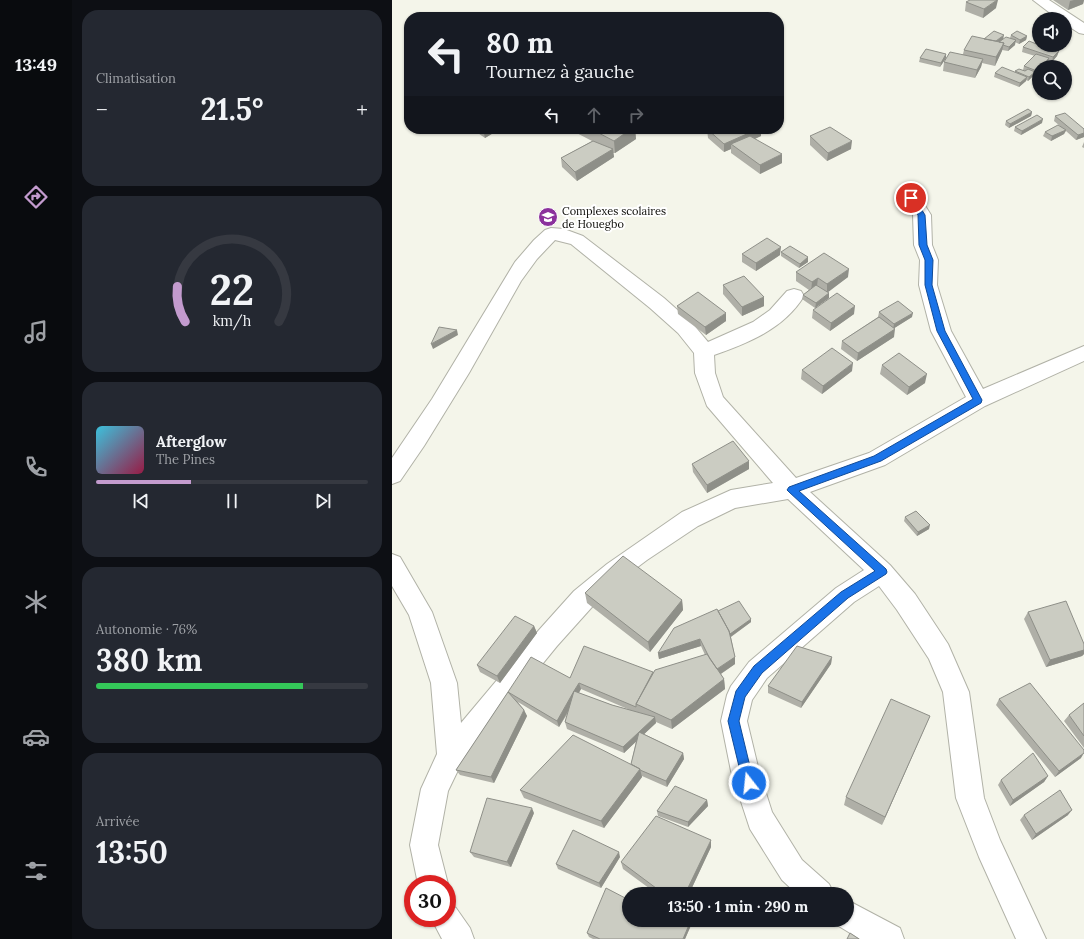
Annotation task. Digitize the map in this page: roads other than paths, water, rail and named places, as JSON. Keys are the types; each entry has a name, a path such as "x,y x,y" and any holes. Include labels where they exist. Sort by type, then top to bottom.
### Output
{"street":[{"path":"1040,0 1084,30"},
{"path":"911,198 922,215 923,245 929,260 928,285 941,331 978,400"},
{"path":"392,475 415,442 484,331 519,270 538,244 551,234 564,234 577,240 657,303 685,328 704,351 705,373 714,400 792,490 882,572 906,602 939,652 956,692 970,798 1031,939"},
{"path":"704,351 729,342 760,327 778,314 794,296"},
{"path":"431,875 424,845 434,789 451,755 548,638 583,599 615,571 690,519 731,499 792,490 877,458 978,400 1084,353"},
{"path":"392,565 420,612 444,683 451,755"},
{"path":"811,887 792,870 760,819 745,771 734,721 740,695 758,670 845,595 882,572"},
{"path":"854,919 889,939"},
{"path":"452,927 459,939"}],"place":[{"name":"Complexes scolaires de Houegbo","path":"548,217"}]}
